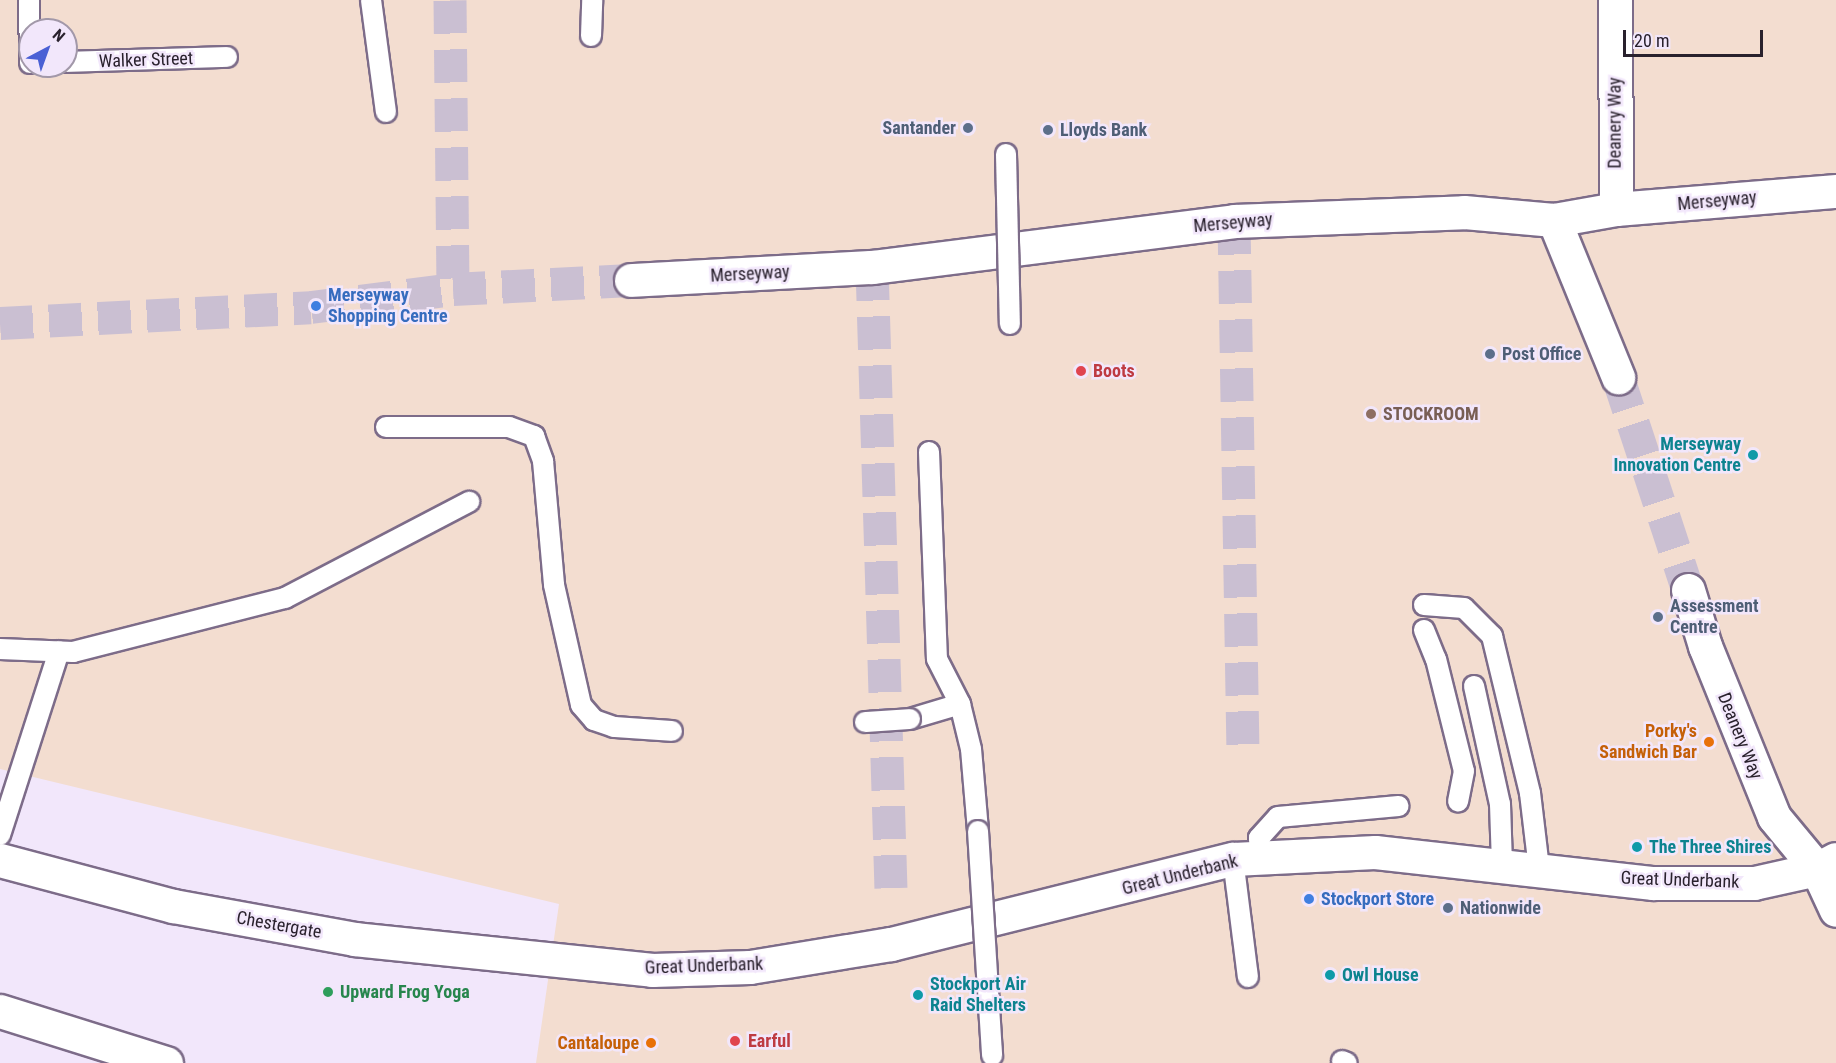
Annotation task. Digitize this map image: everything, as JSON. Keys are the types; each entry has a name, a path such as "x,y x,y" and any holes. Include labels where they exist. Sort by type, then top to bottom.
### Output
{"street":[{"name":"Deanery Way","path":"1615,0 1616,209"},
{"name":"Merseyway","path":"632,280 872,267 1233,221 1464,212 1554,220 1616,209 1836,191"},
{"path":"1554,220 1618,377"},
{"name":"Deanery Way","path":"1688,590 1709,656 1774,817 1826,864 1836,910"},
{"name":"Great Underbank","path":"562,962 652,970 750,967 891,944 1247,859 1375,852 1539,868 1653,883 1754,883 1826,864"},
{"name":"Chestergate","path":"0,860 207,913 354,939 562,962"},
{"path":"0,1011 166,1063"}],"lane":[{"path":"29,0 29,18"},
{"path":"371,0 386,112"},
{"path":"591,36 592,0"},
{"name":"Walker Street","path":"78,62 227,57"},
{"path":"1006,154 1010,324"},
{"path":"386,427 509,427 534,436 543,461 555,585 582,705 594,720 614,727 672,731"},
{"path":"929,452 937,659 960,704 971,749 993,1059"},
{"path":"0,649 73,652 285,598 469,502"},
{"path":"1424,605 1464,608 1492,636 1530,793 1539,868"},
{"path":"1424,630 1436,659 1464,771 1458,801"},
{"path":"0,835 59,651"},
{"path":"1474,686 1500,804 1502,865"},
{"path":"865,722 910,719 960,704"},
{"path":"1248,976 1247,859 1259,838 1278,817 1398,806"}],"shaded area":[{"path":"0,0 1836,0 1836,1063 536,1063 559,904 0,769"}],"tunnel":[{"path":"450,0 453,289"},
{"path":"1234,221 1243,754"},
{"path":"872,267 891,888"},
{"path":"0,323 311,307 453,289 631,280"},
{"path":"1618,377 1688,590"}],"place":[{"name":"Santander","path":"968,128"},
{"name":"Lloyds Bank","path":"1048,130"},
{"name":"Merseyway Shopping Centre","path":"316,306"},
{"name":"Post Office","path":"1490,354"},
{"name":"Boots","path":"1081,371"},
{"name":"STOCKROOM","path":"1371,414"},
{"name":"Merseyway Innovation Centre","path":"1753,455"},
{"name":"Assessment Centre","path":"1658,617"},
{"name":"Porky's Sandwich Bar","path":"1709,742"},
{"name":"The Three Shires","path":"1637,847"},
{"name":"Stockport Store","path":"1309,899"},
{"name":"Nationwide","path":"1448,908"},
{"name":"Owl House","path":"1330,975"},
{"name":"Upward Frog Yoga","path":"328,992"},
{"name":"Stockport Air Raid Shelters","path":"918,995"},
{"name":"Earful","path":"735,1041"},
{"name":"Cantaloupe","path":"651,1043"}]}
